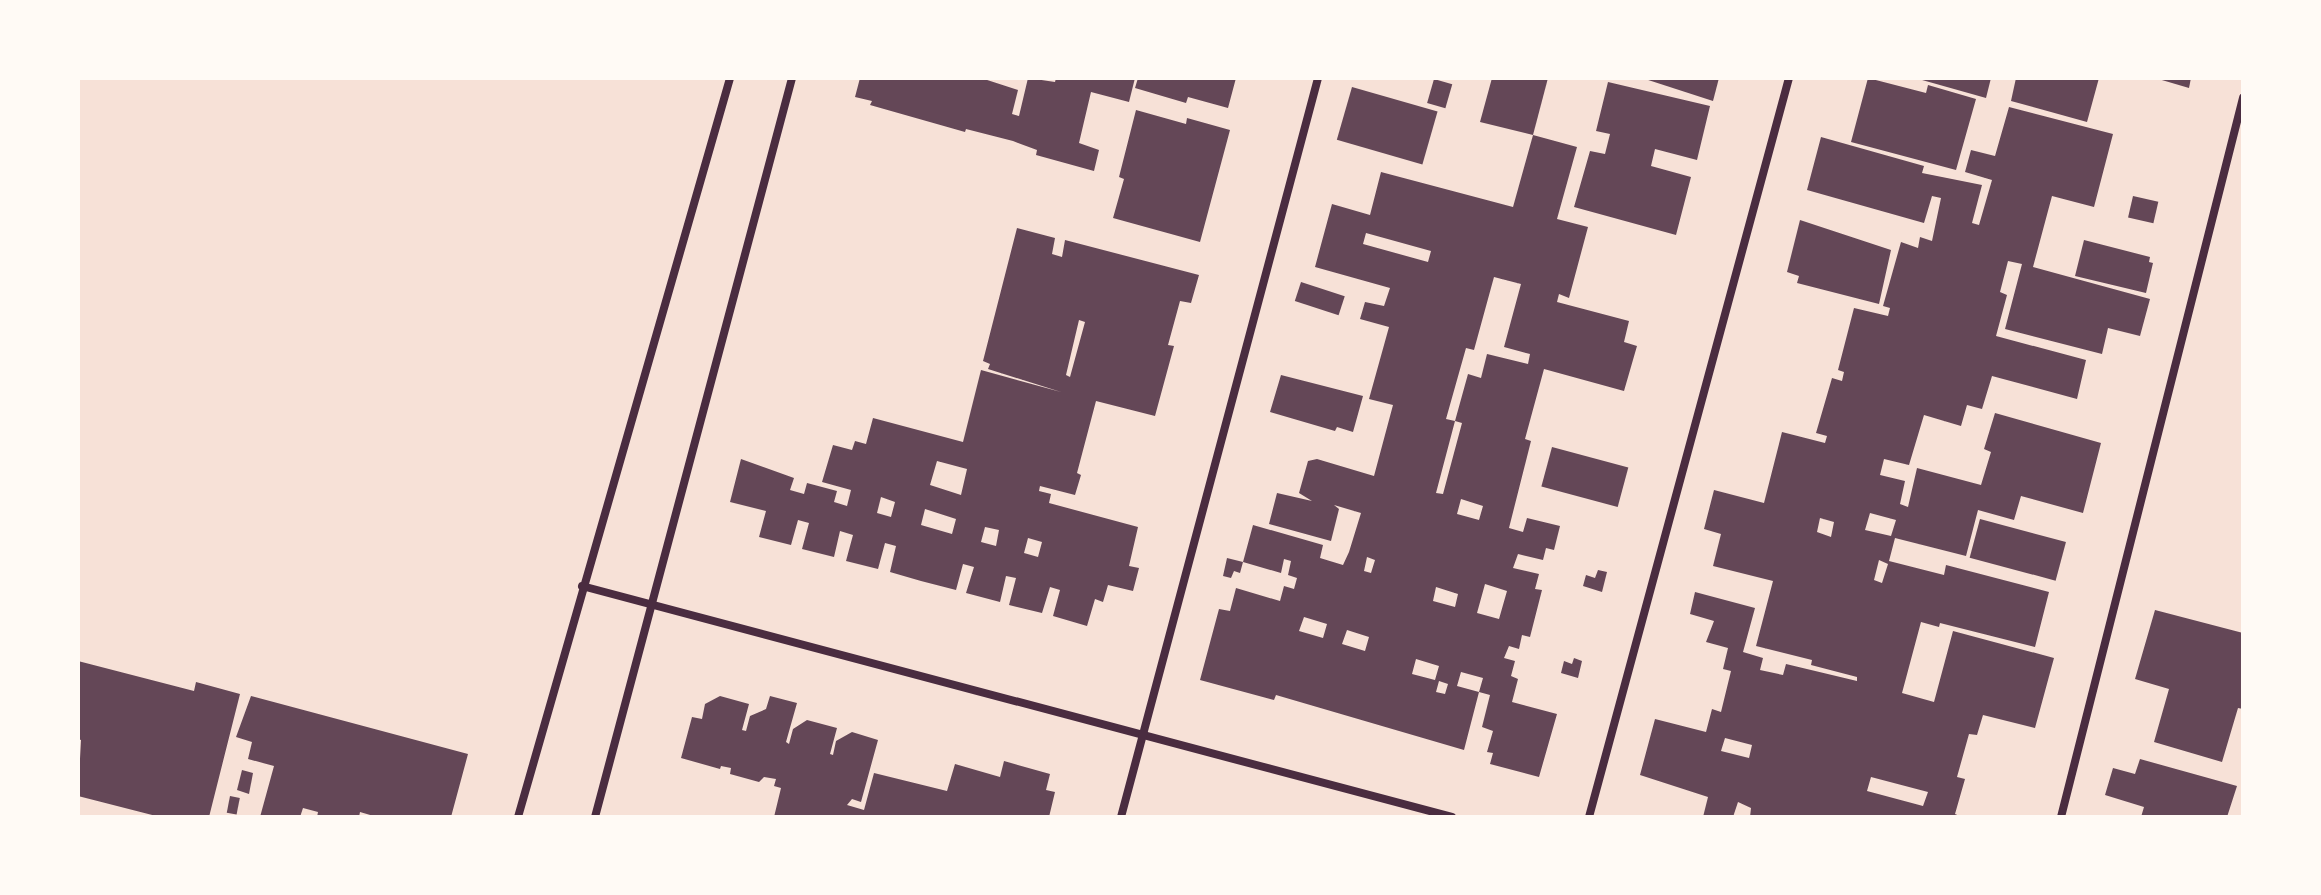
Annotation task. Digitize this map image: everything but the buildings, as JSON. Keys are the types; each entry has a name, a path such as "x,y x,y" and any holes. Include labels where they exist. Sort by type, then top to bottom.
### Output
{"street":[{"path":"518,817 730,78"},
{"path":"595,817 792,78"},
{"path":"1121,817 1318,78"},
{"path":"1589,817 1789,78"},
{"path":"2061,817 2243,98"},
{"path":"582,586 1452,817"}]}
